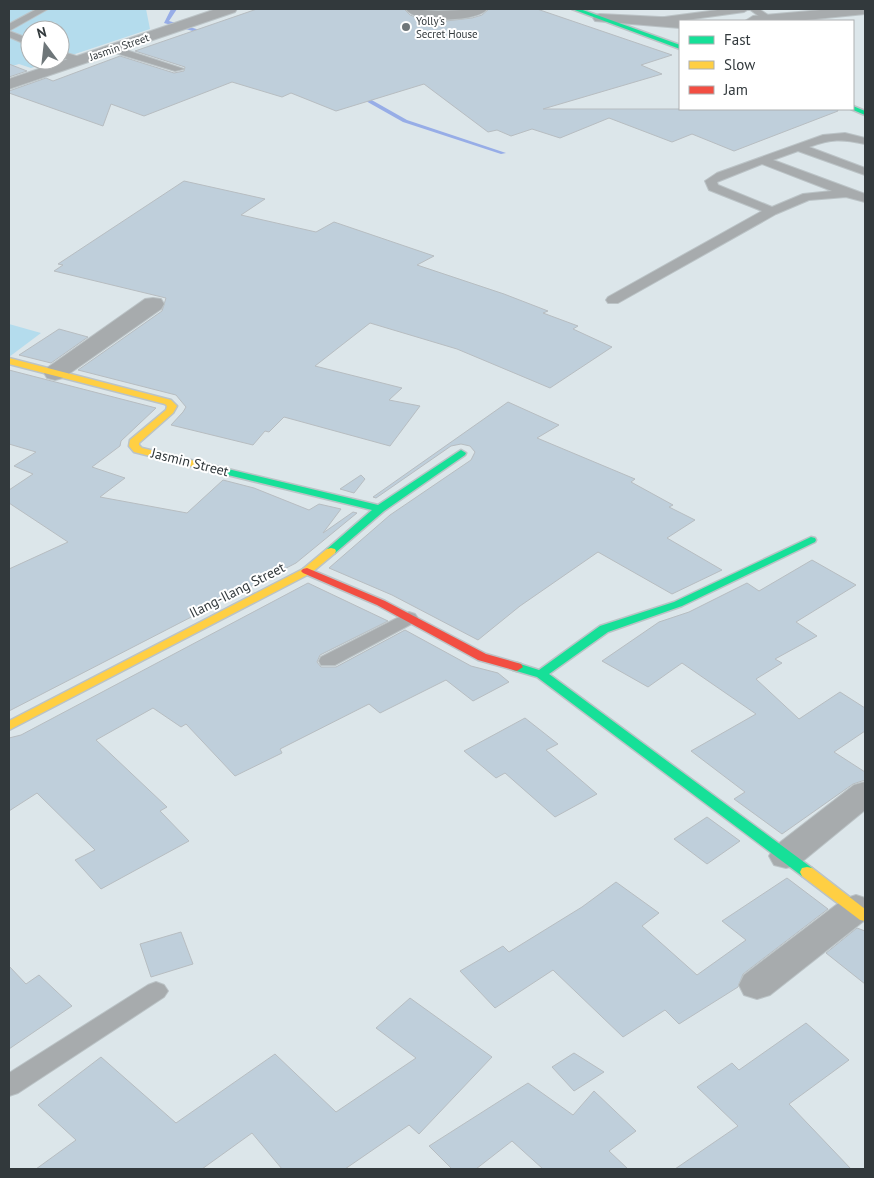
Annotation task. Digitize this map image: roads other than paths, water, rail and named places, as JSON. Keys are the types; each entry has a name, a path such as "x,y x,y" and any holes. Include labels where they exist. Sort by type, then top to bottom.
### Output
{"street":[{"name":"Jasmin Street","path":"9,84 230,9"},
{"path":"413,9 433,16 448,16 480,9"},
{"path":"575,9 677,44"},
{"path":"758,18 843,10 865,10"},
{"path":"600,18 679,23"},
{"path":"56,373 153,304"},
{"name":"Jasmin Street","path":"9,361 168,402 172,406 170,411 134,442 134,446 138,450 380,509"},
{"name":"Ilang-Ilang Street","path":"9,726 308,571 380,509 461,453"},
{"path":"541,674 604,629 678,604 811,540"},
{"path":"308,571 382,603 482,657 541,674 860,912 757,985"},
{"path":"786,856 865,793"}],"lane":[{"path":"9,28 43,9"},
{"path":"657,21 744,9"},
{"path":"753,9 758,18"},
{"path":"113,49 179,69"},
{"path":"70,57 79,60"},
{"path":"772,211 713,187 711,181 762,160 827,137 845,136 865,141"},
{"path":"798,147 865,172"},
{"path":"762,160 865,198"},
{"path":"613,300 772,211 807,197 850,194"},
{"path":"328,661 409,618"},
{"path":"9,1086 156,991"}],"waterway":[{"path":"174,9 166,22 207,33"},
{"path":"359,95 405,121 503,153"}],"place":[{"name":"Yolly's Secret House","path":"406,27"}]}
